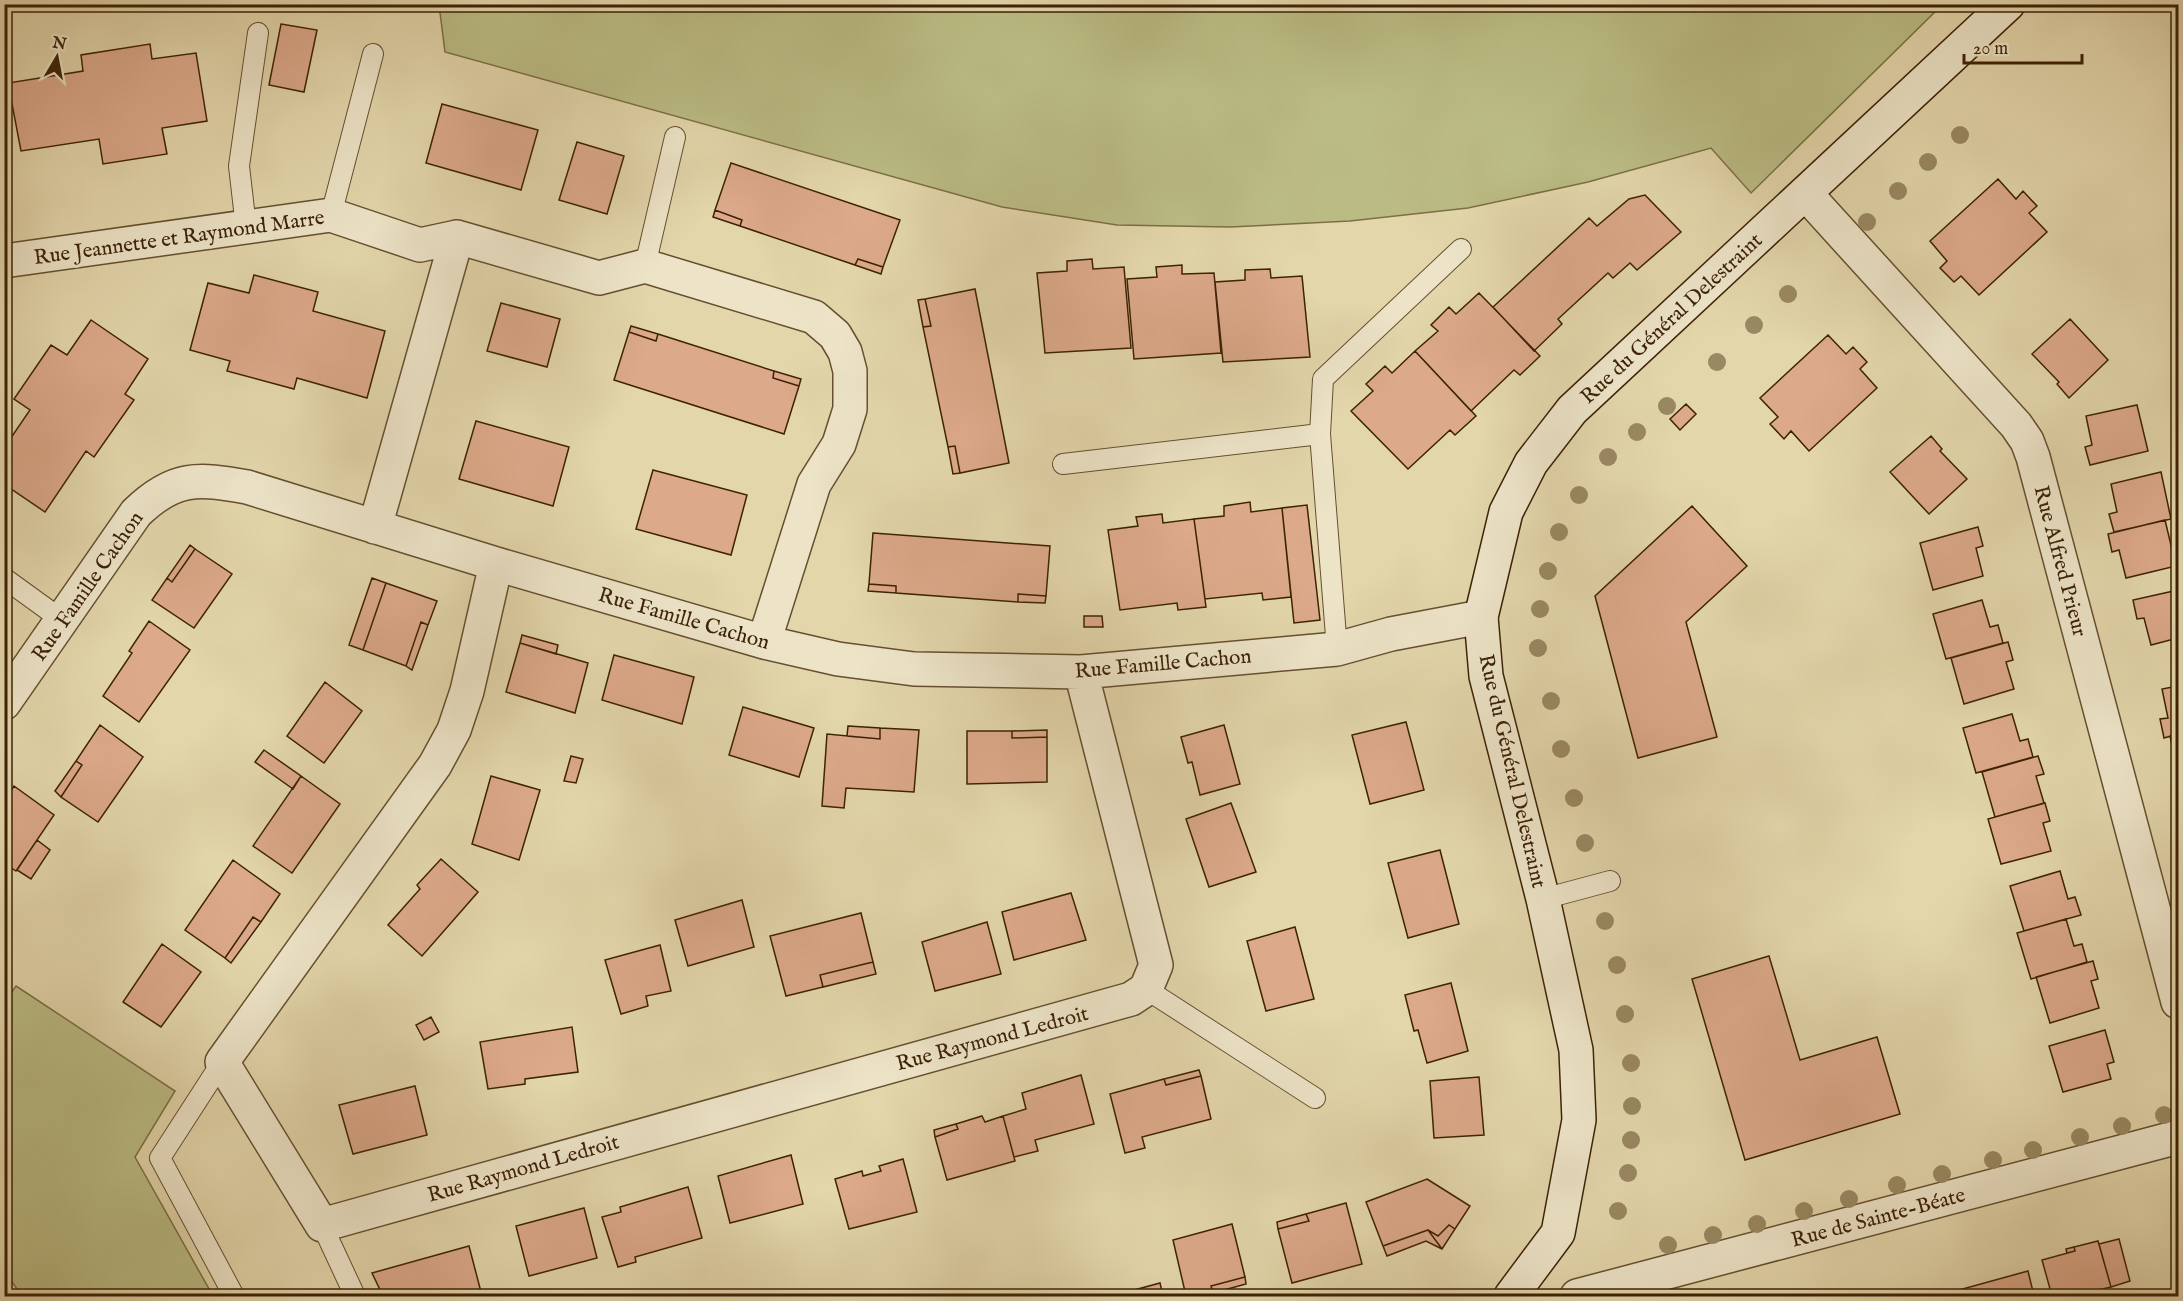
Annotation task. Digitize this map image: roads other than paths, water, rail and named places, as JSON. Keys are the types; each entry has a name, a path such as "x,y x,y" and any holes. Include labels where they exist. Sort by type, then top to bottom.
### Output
{"street":[{"name":"Rue du Général Delestraint","path":"1512,1296 1558,1233 1580,1120 1576,1050 1543,899 1486,676 1481,617 1506,512 1531,463 1572,411 2008,4"},
{"name":"Rue Alfred Prieur","path":"1806,194 2016,425 2027,441 2033,456 2178,1002"},
{"name":"Rue Jeannette et Raymond Marre","path":"4,261 331,215 420,245 457,237 599,278 645,266"},
{"path":"375,527 457,237"},
{"path":"645,266 814,317 835,335 845,352 850,371 850,409 839,444 814,484 764,642"},
{"name":"Rue Famille Cachon","path":"7,694 62,620 136,513 151,499 170,488 191,481 212,480 247,487 496,564 764,642 838,659 914,669 1081,672 1337,649 1391,634 1481,617"},
{"path":"322,1225 222,1062 435,765 454,730 467,691 496,564"},
{"path":"1081,672 1156,965 1146,989"},
{"name":"Rue Raymond Ledroit","path":"322,1225 1131,999 1146,989"},
{"name":"Rue de Sainte-Béate","path":"1577,1296 2178,1137"}],"lane":[{"path":"246,227 239,166 258,33"},
{"path":"331,215 373,54"},
{"path":"645,266 675,137"},
{"path":"1337,649 1320,434 1323,379 1461,249"},
{"path":"1063,464 1320,434"},
{"path":"4,578 62,620"},
{"path":"1543,899 1610,881"},
{"path":"1146,989 1315,1098"},
{"path":"222,1062 160,1158 234,1296"},
{"path":"322,1225 355,1296"}]}
